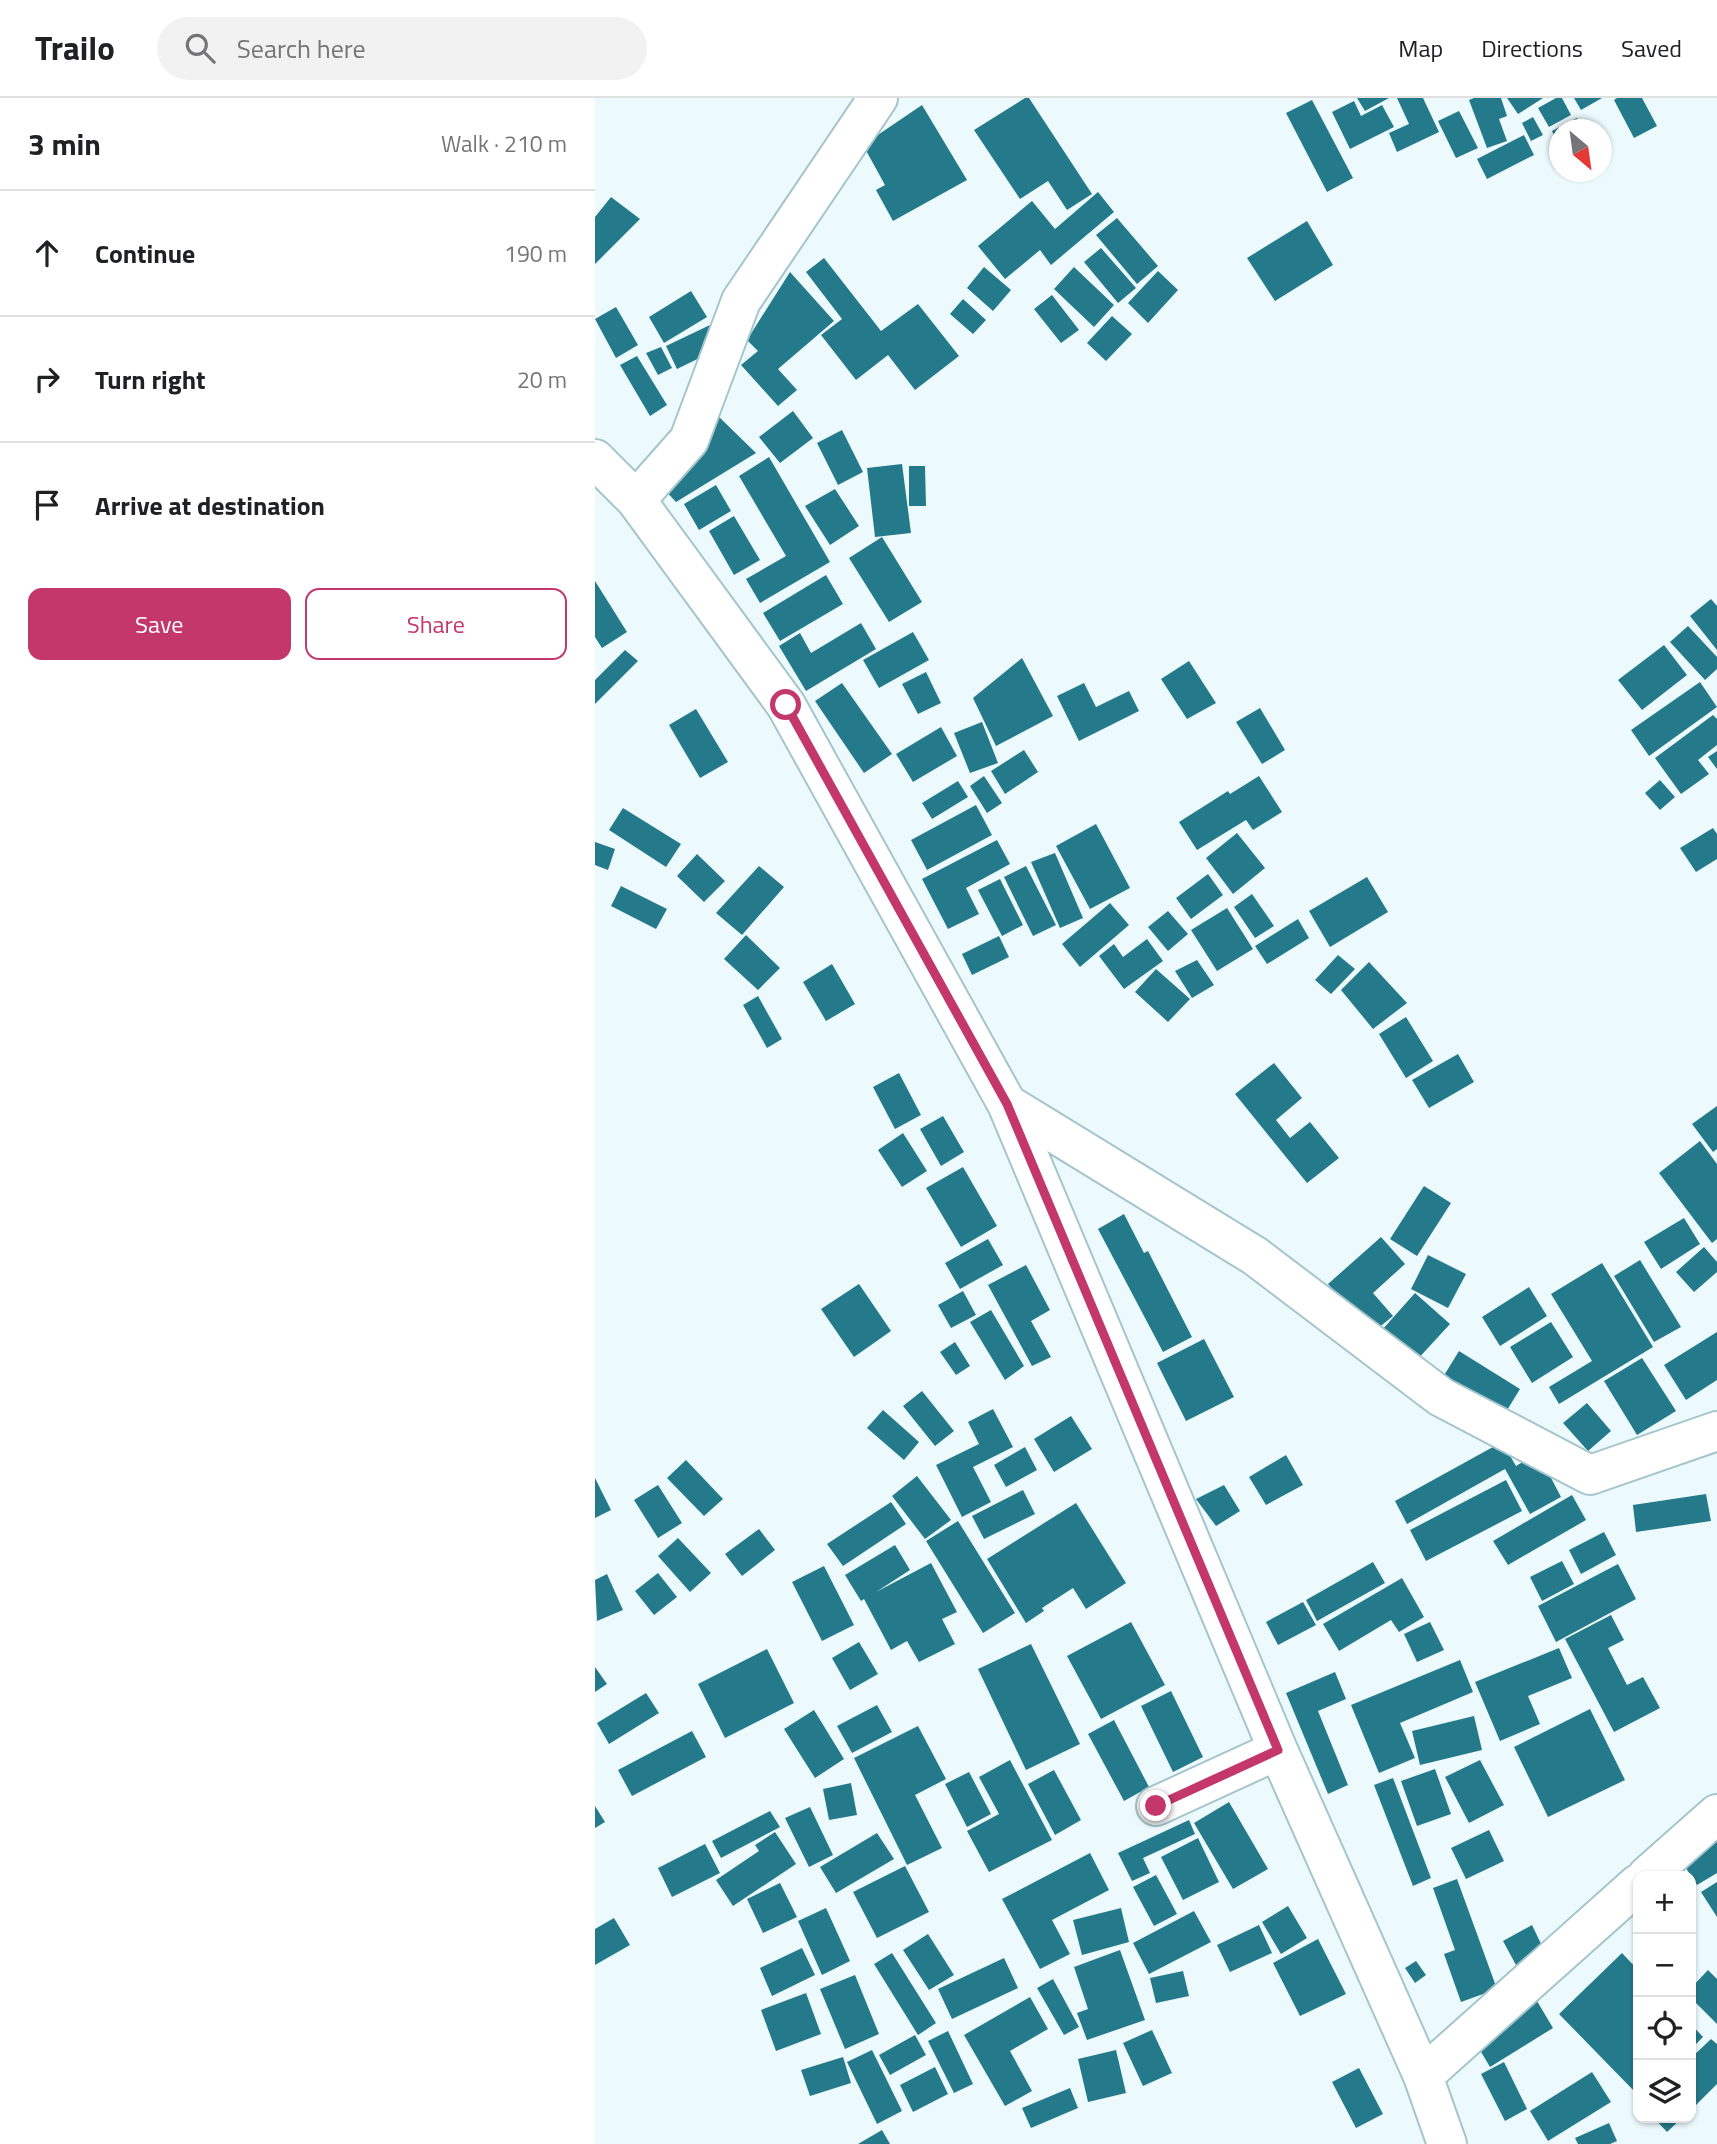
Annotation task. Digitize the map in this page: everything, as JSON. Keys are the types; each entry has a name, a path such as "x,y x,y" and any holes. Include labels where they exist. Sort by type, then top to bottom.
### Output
{"street":[{"path":"636,500 689,440 741,301 878,98"},
{"path":"595,459 636,500 786,705 1007,1104 1278,1750 1423,2076 1447,2144"},
{"path":"1007,1104 1255,1256 1441,1397 1590,1475 1717,1431"},
{"path":"1156,1806 1278,1750"},
{"path":"1653,1871 1717,1814"},
{"path":"1423,2076 1633,1888"}],"building":[{"path":"1029,98 1092,194 1067,210 1048,181 1020,199 974,130"},
{"path":"1357,98 1389,98 1365,111"},
{"path":"1397,98 1423,98 1439,132 1397,152 1389,133 1409,124"},
{"path":"1501,98 1507,116 1499,119 1507,141 1487,148 1469,100"},
{"path":"1507,98 1543,98 1518,114"},
{"path":"1556,98 1562,98 1571,115 1564,119 1549,119 1549,127 1538,108"},
{"path":"1574,98 1602,98 1581,110"},
{"path":"1642,98 1657,126 1634,138 1614,100"},
{"path":"1312,100 1353,178 1327,192 1286,113"},
{"path":"1354,101 1361,116 1382,105 1394,127 1350,149 1332,112"},
{"path":"922,105 967,180 893,221 876,190 885,185 863,145"},
{"path":"1459,111 1478,148 1456,158 1438,121"},
{"path":"1533,117 1543,135 1531,141 1522,123"},
{"path":"1524,135 1534,155 1487,179 1477,159"},
{"path":"1098,192 1114,212 1051,265 1040,250 1005,279 978,246 1032,201 1055,229"},
{"path":"611,197 640,219 595,264 595,217"},
{"path":"1117,218 1158,266 1137,284 1096,235"},
{"path":"1307,221 1333,265 1275,301 1247,258"},
{"path":"1101,248 1136,288 1118,303 1084,262"},
{"path":"824,258 881,331 918,304 959,356 915,390 888,355 856,380 821,335 842,319 806,272"},
{"path":"984,267 1011,290 993,311 967,288"},
{"path":"1074,267 1114,305 1094,327 1054,289"},
{"path":"1158,271 1178,290 1148,323 1128,303"},
{"path":"790,272 834,321 778,369 797,390 778,406 741,365 758,351 747,340"},
{"path":"691,291 707,317 664,343 649,317"},
{"path":"1052,295 1079,330 1061,343 1034,309"},
{"path":"963,299 986,320 973,334 950,314"},
{"path":"616,307 638,345 616,358 595,319"},
{"path":"1112,316 1132,334 1106,361 1087,343"},
{"path":"710,325 722,347 677,369 666,346"},
{"path":"661,347 672,368 658,375 646,353"},
{"path":"637,356 667,405 650,416 620,365"},
{"path":"793,411 813,438 780,463 759,437"},
{"path":"715,413 756,453 676,502 658,483"},
{"path":"842,430 863,472 838,485 817,443"},
{"path":"769,457 830,562 760,603 746,579 786,556 739,476"},
{"path":"902,464 911,533 875,537 867,468"},
{"path":"909,466 925,466 926,506 909,506"},
{"path":"716,485 731,511 699,530 684,504"},
{"path":"835,489 859,526 830,545 805,506"},
{"path":"734,516 760,560 734,575 709,531"},
{"path":"882,537 922,602 889,622 849,558"},
{"path":"826,575 843,604 780,641 763,613"},
{"path":"595,581 627,632 602,648 595,637"},
{"path":"1711,599 1717,606 1717,650 1690,616"},
{"path":"861,623 876,649 806,691 779,646 800,633 811,653"},
{"path":"1688,626 1717,657 1717,669 1705,680 1670,642"},
{"path":"913,632 929,660 879,688 863,660"},
{"path":"1664,645 1687,675 1642,710 1618,680"},
{"path":"625,650 638,661 595,704 595,680"},
{"path":"1022,658 1053,716 996,746 973,698"},
{"path":"1189,661 1216,703 1187,719 1161,679"},
{"path":"926,672 941,703 918,714 902,684"},
{"path":"1700,682 1717,707 1649,756 1631,730"},
{"path":"842,683 892,754 864,773 815,701"},
{"path":"1084,683 1096,707 1129,691 1139,711 1079,741 1057,696"},
{"path":"1260,708 1285,750 1262,764 1236,722"},
{"path":"696,709 728,762 700,778 669,725"},
{"path":"1713,715 1717,719 1717,745 1698,760 1709,774 1681,794 1655,758"},
{"path":"982,722 998,763 970,773 954,733"},
{"path":"941,727 957,756 913,782 896,754"},
{"path":"1024,750 1038,772 1005,794 991,771"},
{"path":"1717,751 1717,769 1708,757"},
{"path":"984,776 1002,803 987,813 970,786"},
{"path":"1259,776 1282,812 1253,830 1246,820 1197,850 1179,822 1228,791 1230,794"},
{"path":"1660,780 1675,797 1660,810 1645,793"},
{"path":"958,781 968,797 932,819 922,803"},
{"path":"976,805 992,835 927,870 911,840"},
{"path":"623,808 681,844 666,867 609,830"},
{"path":"1096,824 1130,888 1090,909 1056,846"},
{"path":"1713,828 1717,834 1717,859 1696,872 1680,848"},
{"path":"1237,833 1265,868 1233,894 1206,858"},
{"path":"997,840 1010,864 966,888 979,914 948,929 922,879"},
{"path":"595,842 615,849 608,870 595,865"},
{"path":"1055,853 1083,918 1060,928 1031,862"},
{"path":"697,854 725,881 704,902 677,876"},
{"path":"759,866 784,887 742,935 716,913"},
{"path":"1026,866 1056,925 1033,936 1004,877"},
{"path":"1208,874 1223,895 1191,919 1176,898"},
{"path":"1367,877 1388,912 1330,947 1309,911"},
{"path":"1000,879 1023,925 1002,936 978,890"},
{"path":"621,886 667,909 656,929 611,906"},
{"path":"1252,894 1274,926 1255,938 1234,907"},
{"path":"1110,903 1129,925 1080,967 1062,944"},
{"path":"1227,908 1253,949 1217,971 1191,930"},
{"path":"1168,911 1188,934 1168,951 1148,927"},
{"path":"1298,919 1309,938 1267,964 1255,946"},
{"path":"746,935 780,968 758,990 724,959"},
{"path":"999,936 1009,957 972,975 962,954"},
{"path":"1147,939 1163,961 1124,989 1099,956 1114,944 1123,957"},
{"path":"1338,955 1355,969 1331,994 1315,980"},
{"path":"1197,960 1214,985 1192,998 1175,971"},
{"path":"1369,962 1407,1003 1373,1029 1341,990"},
{"path":"832,964 855,1004 826,1021 803,982"},
{"path":"1156,969 1190,999 1168,1022 1135,992"},
{"path":"758,996 782,1039 767,1048 743,1005"},
{"path":"1406,1017 1433,1061 1406,1078 1379,1034"},
{"path":"1458,1054 1474,1082 1429,1108 1412,1080"},
{"path":"1274,1063 1302,1098 1276,1120 1290,1138 1310,1122 1339,1158 1307,1183 1235,1094"},
{"path":"899,1073 921,1115 895,1129 873,1087"},
{"path":"1717,1106 1717,1149 1713,1152 1692,1124"},
{"path":"943,1116 964,1152 941,1166 920,1129"},
{"path":"903,1133 927,1171 902,1187 878,1150"},
{"path":"1700,1141 1717,1164 1717,1239 1712,1243 1659,1173"},
{"path":"963,1167 997,1226 961,1247 926,1188"},
{"path":"1424,1186 1451,1203 1417,1256 1390,1239"},
{"path":"1124,1214 1144,1253 1148,1251 1192,1337 1163,1352 1098,1229"},
{"path":"1684,1218 1700,1244 1661,1269 1644,1242"},
{"path":"1381,1237 1405,1264 1373,1293 1393,1316 1372,1333 1328,1284"},
{"path":"988,1239 1003,1265 960,1289 945,1263"},
{"path":"1704,1247 1717,1262 1717,1272 1694,1292 1676,1272"},
{"path":"1428,1255 1466,1274 1448,1308 1411,1289"},
{"path":"1640,1260 1681,1327 1654,1342 1614,1276"},
{"path":"1602,1263 1653,1347 1559,1404 1549,1387 1592,1361 1551,1294"},
{"path":"1026,1265 1050,1310 1031,1321 1051,1357 1032,1366 988,1285"},
{"path":"859,1284 891,1331 854,1357 821,1309"},
{"path":"1529,1287 1547,1316 1500,1346 1482,1317"},
{"path":"963,1291 976,1315 951,1328 938,1305"},
{"path":"1415,1293 1450,1324 1416,1361 1382,1330"},
{"path":"991,1310 1024,1366 1005,1380 970,1322"},
{"path":"1551,1322 1573,1357 1532,1383 1510,1347"},
{"path":"1717,1332 1717,1380 1686,1400 1664,1365"},
{"path":"1204,1339 1234,1397 1186,1421 1157,1363"},
{"path":"955,1342 970,1366 956,1375 940,1352"},
{"path":"1459,1351 1520,1389 1501,1420 1440,1382"},
{"path":"1642,1358 1676,1411 1637,1435 1604,1381"},
{"path":"922,1391 954,1431 935,1446 903,1406"},
{"path":"1587,1403 1611,1431 1588,1451 1563,1423"},
{"path":"993,1409 1013,1447 973,1467 991,1502 962,1517 936,1465 979,1444 968,1422"},
{"path":"883,1410 919,1442 904,1460 867,1428"},
{"path":"1071,1416 1092,1449 1054,1472 1034,1439"},
{"path":"1502,1442 1516,1466 1538,1453 1561,1497 1530,1514 1505,1469 1407,1524 1395,1501"},
{"path":"1025,1447 1037,1470 1006,1487 994,1465"},
{"path":"1286,1455 1303,1485 1266,1505 1249,1477"},
{"path":"686,1460 723,1499 704,1516 667,1478"},
{"path":"917,1476 951,1520 925,1539 892,1496"},
{"path":"595,1478 611,1510 595,1518"},
{"path":"1506,1480 1522,1511 1426,1561 1410,1530"},
{"path":"658,1485 682,1523 658,1538 634,1500"},
{"path":"1224,1485 1240,1511 1216,1526 1196,1499"},
{"path":"1023,1490 1035,1514 984,1539 972,1516"},
{"path":"1706,1494 1711,1521 1636,1532 1633,1505"},
{"path":"1572,1495 1586,1520 1508,1565 1493,1541"},
{"path":"891,1502 906,1524 843,1566 827,1544"},
{"path":"1076,1503 1126,1583 1086,1609 1073,1588 1042,1608 1044,1611 1026,1623 987,1559"},
{"path":"958,1521 1015,1613 983,1633 926,1541"},
{"path":"759,1529 775,1550 742,1576 725,1554"},
{"path":"1604,1532 1616,1555 1581,1574 1569,1550"},
{"path":"678,1538 711,1573 690,1592 658,1556"},
{"path":"895,1545 910,1570 876,1592 931,1563 957,1612 942,1619 955,1644 919,1662 907,1641 891,1650 864,1599 861,1601 845,1575"},
{"path":"1562,1561 1574,1584 1542,1601 1530,1577"},
{"path":"1373,1562 1385,1583 1317,1621 1306,1600"},
{"path":"1618,1564 1636,1599 1556,1642 1538,1606"},
{"path":"824,1566 854,1625 822,1641 792,1582"},
{"path":"658,1573 677,1597 654,1615 635,1591"},
{"path":"607,1574 623,1610 597,1621 595,1580"},
{"path":"1402,1578 1424,1617 1399,1632 1391,1620 1339,1651 1323,1624"},
{"path":"1303,1602 1316,1625 1278,1645 1266,1622"},
{"path":"1611,1615 1624,1640 1608,1648 1627,1685 1643,1677 1660,1708 1614,1732 1565,1639"},
{"path":"1131,1622 1165,1685 1101,1719 1067,1656"},
{"path":"1430,1622 1444,1650 1417,1662 1404,1634"},
{"path":"859,1642 878,1674 850,1690 832,1658"},
{"path":"1031,1644 1080,1744 1026,1770 978,1669"},
{"path":"1559,1648 1572,1678 1528,1696 1540,1724 1500,1741 1475,1682"},
{"path":"767,1649 794,1703 725,1738 698,1684"},
{"path":"1460,1660 1473,1692 1400,1723 1415,1758 1379,1773 1351,1705"},
{"path":"595,1667 607,1684 595,1692"},
{"path":"1335,1672 1346,1699 1318,1711 1348,1785 1328,1794 1286,1693"},
{"path":"1171,1691 1203,1757 1173,1772 1141,1706"},
{"path":"646,1693 659,1713 609,1744 597,1723"},
{"path":"877,1705 892,1732 852,1753 837,1726"},
{"path":"1590,1709 1625,1780 1548,1817 1514,1747"},
{"path":"814,1710 844,1759 815,1778 784,1729"},
{"path":"1474,1716 1482,1750 1420,1765 1412,1731"},
{"path":"1114,1720 1149,1787 1124,1801 1088,1734"},
{"path":"918,1726 946,1779 915,1795 942,1848 907,1865 854,1758"},
{"path":"692,1731 706,1757 632,1796 618,1770"},
{"path":"1010,1760 1052,1840 989,1872 967,1831 999,1814 979,1777"},
{"path":"1480,1760 1504,1805 1469,1823 1445,1777"},
{"path":"1435,1769 1451,1814 1417,1826 1401,1781"},
{"path":"1054,1770 1081,1820 1055,1835 1028,1784"},
{"path":"969,1772 991,1814 967,1827 945,1784"},
{"path":"1393,1778 1431,1878 1413,1886 1374,1785"},
{"path":"851,1783 857,1815 829,1820 823,1789"},
{"path":"1229,1802 1268,1869 1233,1889 1194,1823"},
{"path":"595,1806 605,1822 595,1828"},
{"path":"810,1807 833,1855 809,1867 785,1818"},
{"path":"770,1811 780,1827 721,1858 712,1841"},
{"path":"1189,1820 1195,1834 1143,1858 1150,1873 1132,1881 1118,1853"},
{"path":"1489,1830 1504,1861 1466,1879 1451,1848"},
{"path":"775,1832 796,1864 733,1906 716,1880 759,1851 755,1845"},
{"path":"877,1833 894,1859 836,1893 820,1867"},
{"path":"1198,1838 1219,1882 1183,1900 1161,1857"},
{"path":"1717,1840 1717,1873 1697,1885 1696,1871 1688,1871 1682,1862"},
{"path":"705,1844 720,1873 672,1897 658,1868"},
{"path":"1090,1853 1109,1890 1052,1920 1070,1954 1040,1969 1002,1899"},
{"path":"905,1866 929,1912 877,1938 853,1892"},
{"path":"1156,1875 1177,1914 1154,1926 1133,1887"},
{"path":"1457,1879 1497,1989 1461,2002 1444,1954 1455,1950 1433,1888"},
{"path":"1717,1882 1717,1917 1701,1892"},
{"path":"780,1883 797,1917 763,1933 747,1899"},
{"path":"1288,1906 1307,1938 1281,1954 1262,1922"},
{"path":"826,1908 850,1961 822,1975 798,1921"},
{"path":"1121,1908 1129,1942 1082,1955 1073,1920"},
{"path":"1194,1911 1211,1942 1149,1974 1133,1943"},
{"path":"614,1918 630,1945 595,1965 595,1929"},
{"path":"1259,1925 1272,1953 1230,1972 1217,1945"},
{"path":"1532,1925 1544,1950 1516,1965 1503,1941"},
{"path":"928,1934 954,1975 929,1990 903,1950"},
{"path":"1318,1939 1346,1994 1300,2016 1273,1963"},
{"path":"802,1948 815,1975 772,1996 760,1968"},
{"path":"1120,1950 1145,2020 1087,2040 1077,2013 1088,2009 1074,1967"},
{"path":"892,1953 936,2023 918,2035 874,1964"},
{"path":"1622,1953 1633,1965 1633,2090 1559,2014"},
{"path":"1004,1958 1018,1988 952,2019 938,1989"},
{"path":"1416,1961 1426,1975 1415,1983 1405,1968"},
{"path":"1708,1970 1717,1979 1717,2024 1696,2003 1696,1983"},
{"path":"1183,1971 1189,1996 1156,2003 1150,1978"},
{"path":"855,1975 879,2034 845,2049 820,1989"},
{"path":"1053,1979 1079,2027 1064,2035 1037,1988"},
{"path":"806,1993 821,2034 776,2051 761,2010"},
{"path":"1030,1997 1048,2029 1010,2051 1032,2091 1005,2106 964,2035"},
{"path":"1537,2001 1553,2028 1490,2067 1474,2040"},
{"path":"1696,2029 1703,2037 1696,2044"},
{"path":"1152,2030 1172,2073 1143,2086 1123,2043"},
{"path":"948,2031 973,2084 954,2093 928,2041"},
{"path":"915,2035 926,2055 890,2075 879,2055"},
{"path":"1711,2039 1717,2044 1717,2084 1696,2105 1696,2060 1696,2053"},
{"path":"872,2050 902,2111 877,2124 847,2062"},
{"path":"1116,2050 1126,2093 1088,2102 1078,2059"},
{"path":"843,2057 851,2083 810,2096 801,2070"},
{"path":"1504,2062 1527,2109 1505,2121 1481,2074"},
{"path":"935,2067 948,2094 913,2112 900,2085"},
{"path":"1359,2068 1383,2114 1356,2128 1332,2082"},
{"path":"1592,2072 1611,2102 1548,2141 1530,2111"},
{"path":"1070,2088 1078,2108 1031,2128 1022,2108"},
{"path":"1609,2123 1617,2141 1610,2144 1578,2144 1575,2138"},
{"path":"1659,2123 1677,2123 1667,2132"},
{"path":"882,2130 890,2144 858,2144"}],"route":[{"path":"786,705 1007,1104 1278,1750 1156,1806"}]}
